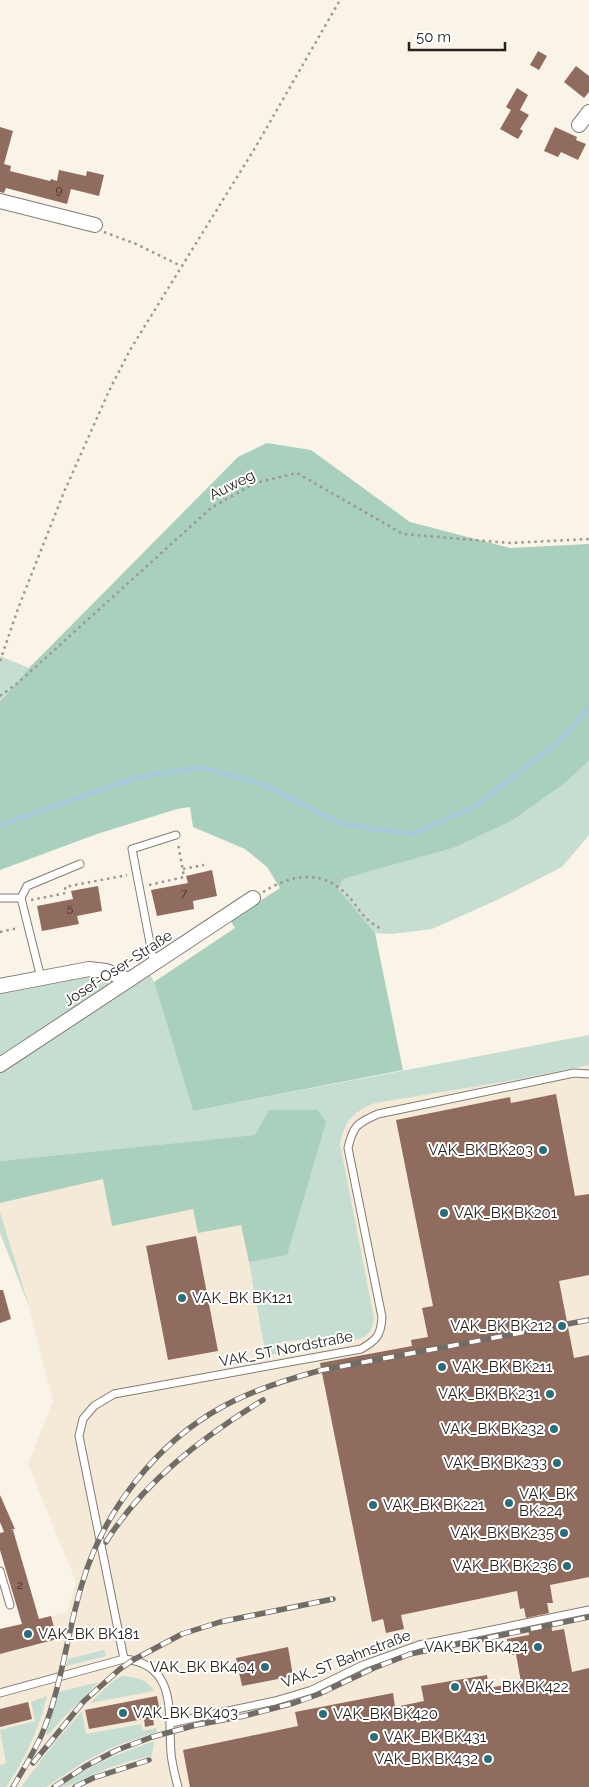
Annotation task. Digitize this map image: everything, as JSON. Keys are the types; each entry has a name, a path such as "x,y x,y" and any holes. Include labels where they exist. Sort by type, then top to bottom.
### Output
{"street":[{"path":"579,125 589,112"},
{"path":"0,201 95,225"},
{"name":"Josef-Oser-Straße","path":"0,1065 253,898"},
{"path":"0,986 89,969 98,969 129,980"}],"lane":[{"path":"154,964 132,849 176,836"},
{"path":"41,978 22,900 27,886 80,864"},
{"path":"0,898 22,900"},
{"name":"VAK_ST Nordstraße","path":"124,1659 79,1436 83,1419 94,1406 114,1394 362,1349 374,1341 381,1330 382,1317 348,1148 352,1132 362,1121 378,1114 574,1074 588,1074"},
{"path":"0,1571 10,1605"},
{"name":"VAK_ST Bahnstraße","path":"171,1722 275,1701 312,1690 363,1665 419,1645 589,1610"},
{"path":"0,1692 124,1659 133,1660 149,1668 160,1678 167,1691 171,1722 171,1754 178,1787"}],"path":[{"path":"0,661 42,546 109,391 130,350 255,148 340,0"},
{"path":"95,225 101,231 136,244 181,266"},
{"name":"Auweg","path":"0,696 19,682 211,508 254,483 297,473 403,534 510,543 589,539"},
{"path":"140,887 184,877 176,836"},
{"path":"182,868 204,865"},
{"path":"22,900 66,893 65,887 137,873"},
{"path":"253,898 278,883 292,878 309,876 324,880 338,887 370,924 382,929"},
{"path":"0,932 28,926"}],"shaded area":[{"path":"589,1035 589,1787 0,1787 0,1629 67,1612 76,1582 28,1464 53,1401 29,1307 0,1233 0,1149"}],"green space":[{"path":"267,443 311,450 410,522 510,548 589,544 589,761 565,783 511,821 453,848 343,879 338,889 375,933 403,1070 193,1111 154,982 235,928 230,920 280,888 267,867 245,849 193,827 190,807 177,809 97,834 0,870 0,702 29,668 238,457"},
{"path":"0,656 29,668 0,702"},
{"path":"589,761 589,835 562,867 497,900 432,929 392,934 375,933 337,889 343,879 453,848 565,783"},
{"path":"90,973 108,978 109,984 0,1059 0,991"},
{"path":"149,973 154,982 193,1111 589,1035 589,1065 509,1081 375,1103 355,1114 344,1129 340,1144 374,1318 372,1328 365,1336 340,1344 306,1348 305,1339 278,1343 279,1353 266,1356 249,1262 287,1254 255,1135 0,1161 0,1072"},
{"path":"269,1110 318,1110 326,1122 287,1255 249,1262 241,1225 198,1233 193,1209 112,1226 103,1179 0,1203 0,1161 255,1135"},
{"path":"0,1212 29,1306 0,1233"},
{"path":"104,1650 106,1656 66,1666 68,1659"},
{"path":"122,1676 140,1679 154,1691 90,1703 113,1681"},
{"path":"99,1682 48,1735 46,1733 59,1692"},
{"path":"47,1696 36,1732 25,1755 6,1787 0,1787 0,1765 6,1763 0,1730 35,1721 31,1702"},
{"path":"82,1711 86,1734 141,1724 143,1731 156,1728 157,1732 115,1746 85,1761 46,1787 21,1787 55,1742"},
{"path":"154,1741 152,1756 116,1765 74,1784 60,1787 105,1761"}],"building":[{"path":"538,51 547,56 539,70 530,65"},
{"path":"576,66 589,76 589,92 584,98 564,82"},
{"path":"517,88 528,95 520,110 529,115 520,129 523,131 518,139 500,129 511,110 506,107"},
{"path":"0,127 13,131 4,164 11,166 10,171 50,181 51,179 57,181 59,170 86,176 87,171 104,175 99,196 71,189 67,204 6,188 4,193 0,192"},
{"path":"555,127 577,137 576,140 586,144 578,160 561,152 558,157 544,151"},
{"path":"212,870 217,896 193,901 194,909 157,916 151,890 188,883 186,876"},
{"path":"98,886 102,911 77,916 79,924 42,931 37,906 73,899 71,891"},
{"path":"556,1094 575,1196 589,1194 589,1275 559,1281 574,1358 589,1355 589,1577 550,1585 553,1603 547,1603 549,1613 526,1618 524,1608 520,1609 517,1591 401,1615 404,1629 386,1633 383,1619 372,1622 320,1363 412,1346 411,1340 428,1337 422,1308 433,1306 396,1120 510,1097 511,1103"},
{"name":"VAK_BK BK121","path":"196,1236 218,1351 168,1360 146,1246"},
{"path":"0,1290 3,1290 11,1319 0,1323"},
{"path":"0,1495 15,1529 10,1530 13,1530 39,1619 51,1616 57,1639 0,1654 0,1629 22,1624 0,1550 0,1533 4,1532 0,1522"},
{"path":"551,1623 552,1631 564,1629 572,1672 589,1668 589,1787 190,1787 183,1750 298,1726 295,1712 393,1693 395,1707 424,1701 421,1686 487,1675 489,1688 521,1682 516,1654 510,1655 507,1639 529,1635 528,1628"},
{"name":"VAK_BK BK404","path":"288,1647 293,1676 242,1686 236,1658"},
{"name":"VAK_BK BK403","path":"157,1696 161,1717 153,1718 154,1725 145,1727 144,1719 89,1729 85,1710"},
{"path":"28,1702 32,1719 0,1727 0,1709"}],"waterway":[{"path":"0,825 135,778 201,767 262,784 341,824 413,834 477,805 565,736 589,707"}],"railway":[{"path":"13,1787 36,1747 49,1716 82,1584 91,1557 103,1531 135,1482 175,1440 198,1422 222,1407 246,1395 309,1373 589,1320"},
{"path":"106,1542 121,1520 156,1480 218,1429 263,1400"},
{"path":"33,1763 84,1701 133,1660 182,1634 220,1622 333,1599"},
{"path":"54,1787 86,1766 117,1750 152,1737 196,1725 244,1716 294,1703 410,1654 589,1617"},
{"path":"75,1787 93,1778 149,1760"}],"place":[{"name":"VAK_BK BK203","path":"543,1150"},
{"name":"VAK_BK BK201","path":"444,1213"},
{"name":"VAK_BK BK121","path":"182,1298"},
{"name":"VAK_BK BK212","path":"562,1326"},
{"name":"VAK_BK BK211","path":"442,1367"},
{"name":"VAK_BK BK231","path":"550,1394"},
{"name":"VAK_BK BK232","path":"554,1429"},
{"name":"VAK_BK BK233","path":"557,1463"},
{"name":"VAK_BK BK224","path":"509,1503"},
{"name":"VAK_BK BK221","path":"373,1505"},
{"name":"VAK_BK BK235","path":"564,1533"},
{"name":"VAK_BK BK236","path":"567,1566"},
{"name":"VAK_BK BK181","path":"28,1634"},
{"name":"VAK_BK BK424","path":"538,1647"},
{"name":"VAK_BK BK404","path":"265,1667"},
{"name":"VAK_BK BK422","path":"455,1687"},
{"name":"VAK_BK BK403","path":"123,1713"},
{"name":"VAK_BK BK420","path":"323,1714"},
{"name":"VAK_BK BK431","path":"374,1737"},
{"name":"VAK_BK BK432","path":"488,1759"}]}
